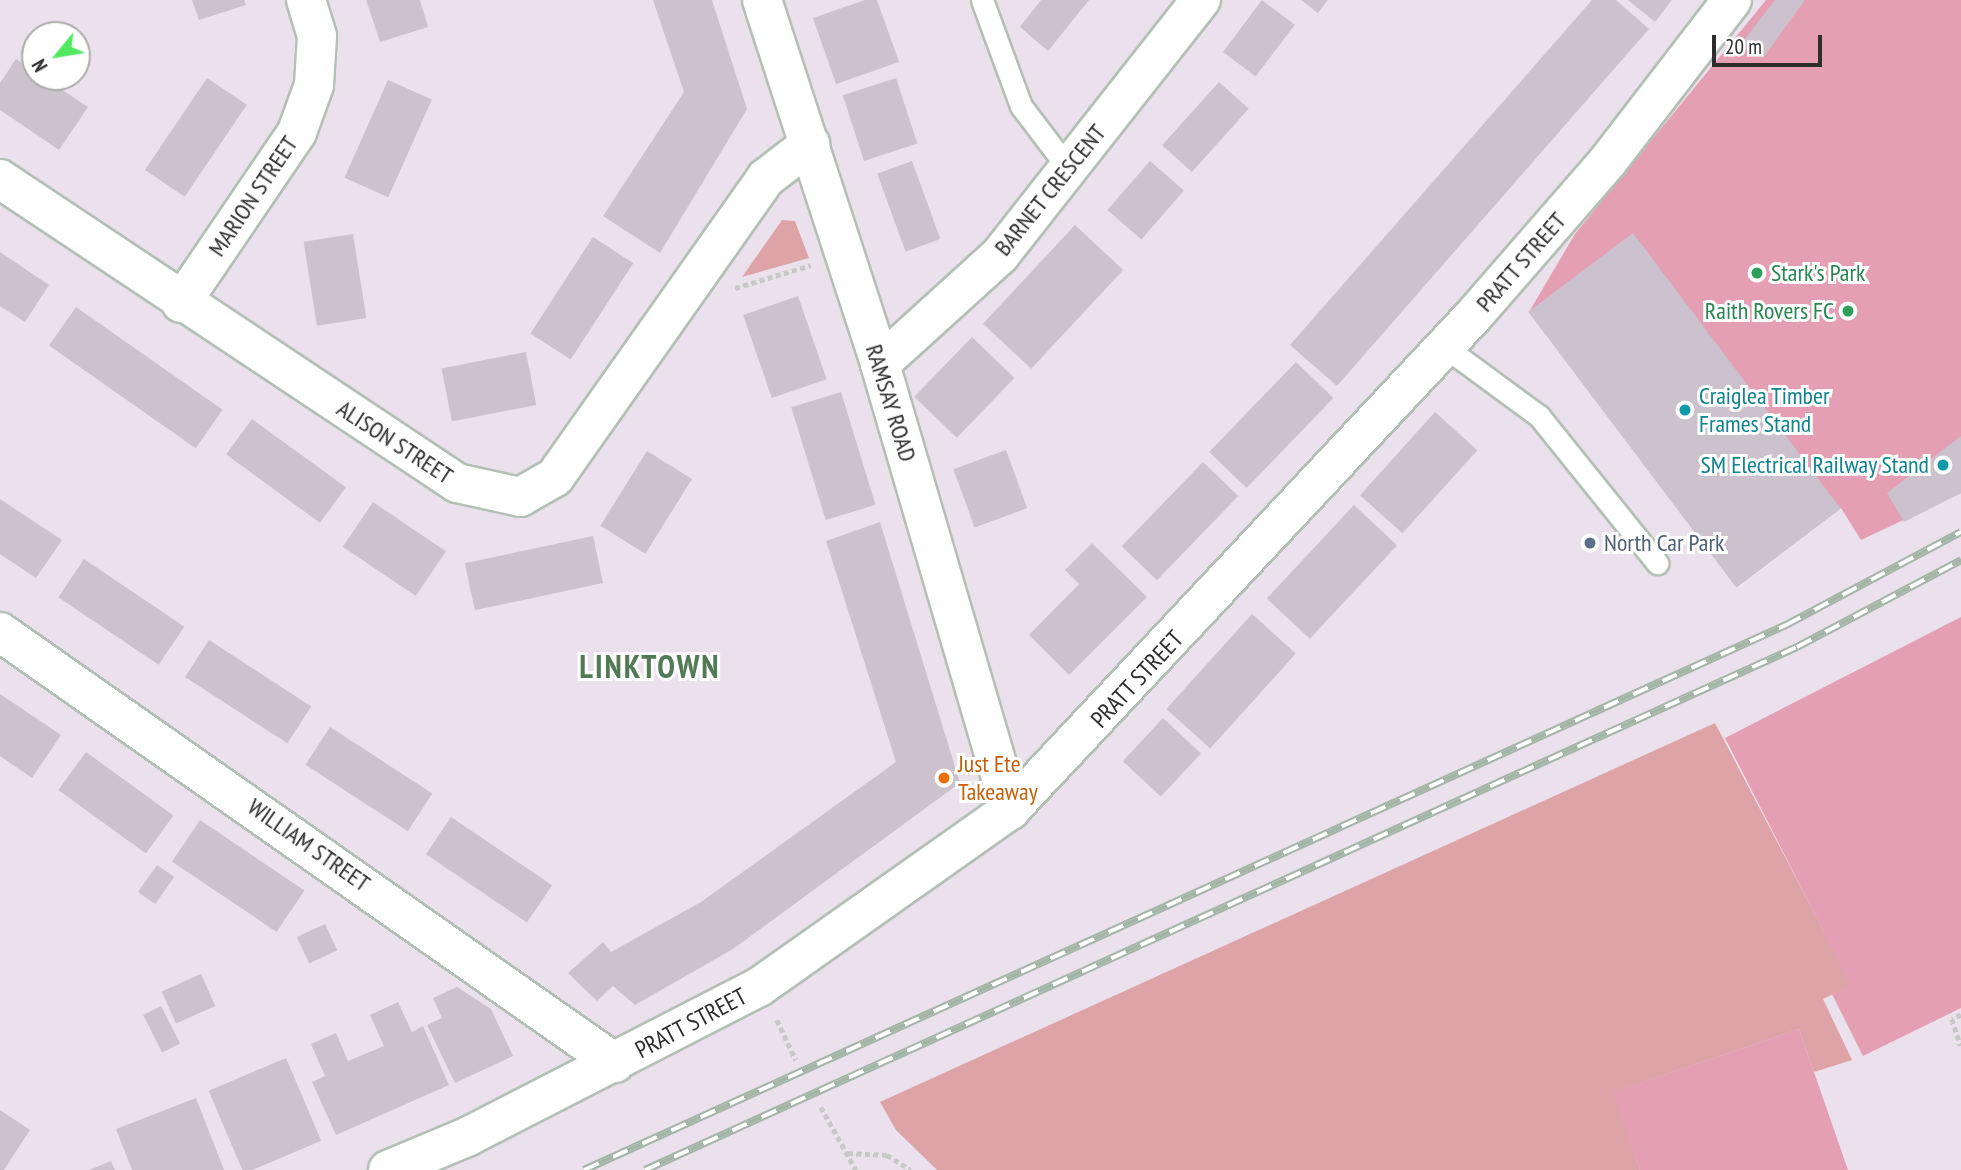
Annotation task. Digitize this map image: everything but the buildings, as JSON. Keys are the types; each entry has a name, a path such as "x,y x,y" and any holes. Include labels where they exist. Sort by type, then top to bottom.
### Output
{"street":[{"name":"MARION STREET","path":"181,303 297,132 314,85 317,36 306,0"},
{"name":"RAMSAY ROAD","path":"762,0 880,364 1010,810"},
{"name":"BARNET CRESCENT","path":"880,364 1000,255 1201,0"},
{"name":"PRATT STREET","path":"388,1170 615,1063 802,960 1010,810 1445,347 1608,161 1732,0"},
{"name":"ALISON STREET","path":"0,179 181,303 457,483 520,497 555,477 766,178 810,145"},
{"name":"WILLIAM STREET","path":"0,632 615,1063"}],"lane":[{"path":"982,0 1021,106 1068,168"},
{"path":"1445,347 1539,416 1657,563"}],"path":[{"path":"675,307 845,254"},
{"path":"1961,1016 1952,1018 1961,1046"},
{"path":"821,1107 856,1170"},
{"path":"848,1153 887,1156 911,1170"}],"shaded area":[{"name":"Stark's Park","path":"1766,0 1961,0 1961,493 1861,540 1841,508 1737,587 1529,312 1575,234"},
{"path":"782,220 795,221 809,258 742,277"},
{"path":"1961,617 1961,1008 1863,1056 1832,994 1851,985 1725,738"},
{"path":"1715,723 1852,985 1823,999 1852,1060 1814,1072 1799,1029 1614,1092 1640,1170 937,1170 896,1130 880,1102"},
{"path":"1799,1029 1848,1170 1640,1170 1613,1092"}],"railway":[{"path":"584,1170 1786,625 1961,532"},
{"path":"645,1170 1797,647 1961,560"}],"place":[{"name":"Stark's Park","path":"1757,273"},
{"name":"Raith Rovers FC","path":"1848,311"},
{"name":"Craiglea Timber Frames Stand","path":"1685,410"},
{"name":"SM Electrical Railway Stand","path":"1943,465"},
{"name":"North Car Park","path":"1590,543"},
{"name":"Just Ete Takeaway","path":"944,778"}],"district":[{"name":"LINKTOWN","path":"650,666"}]}
